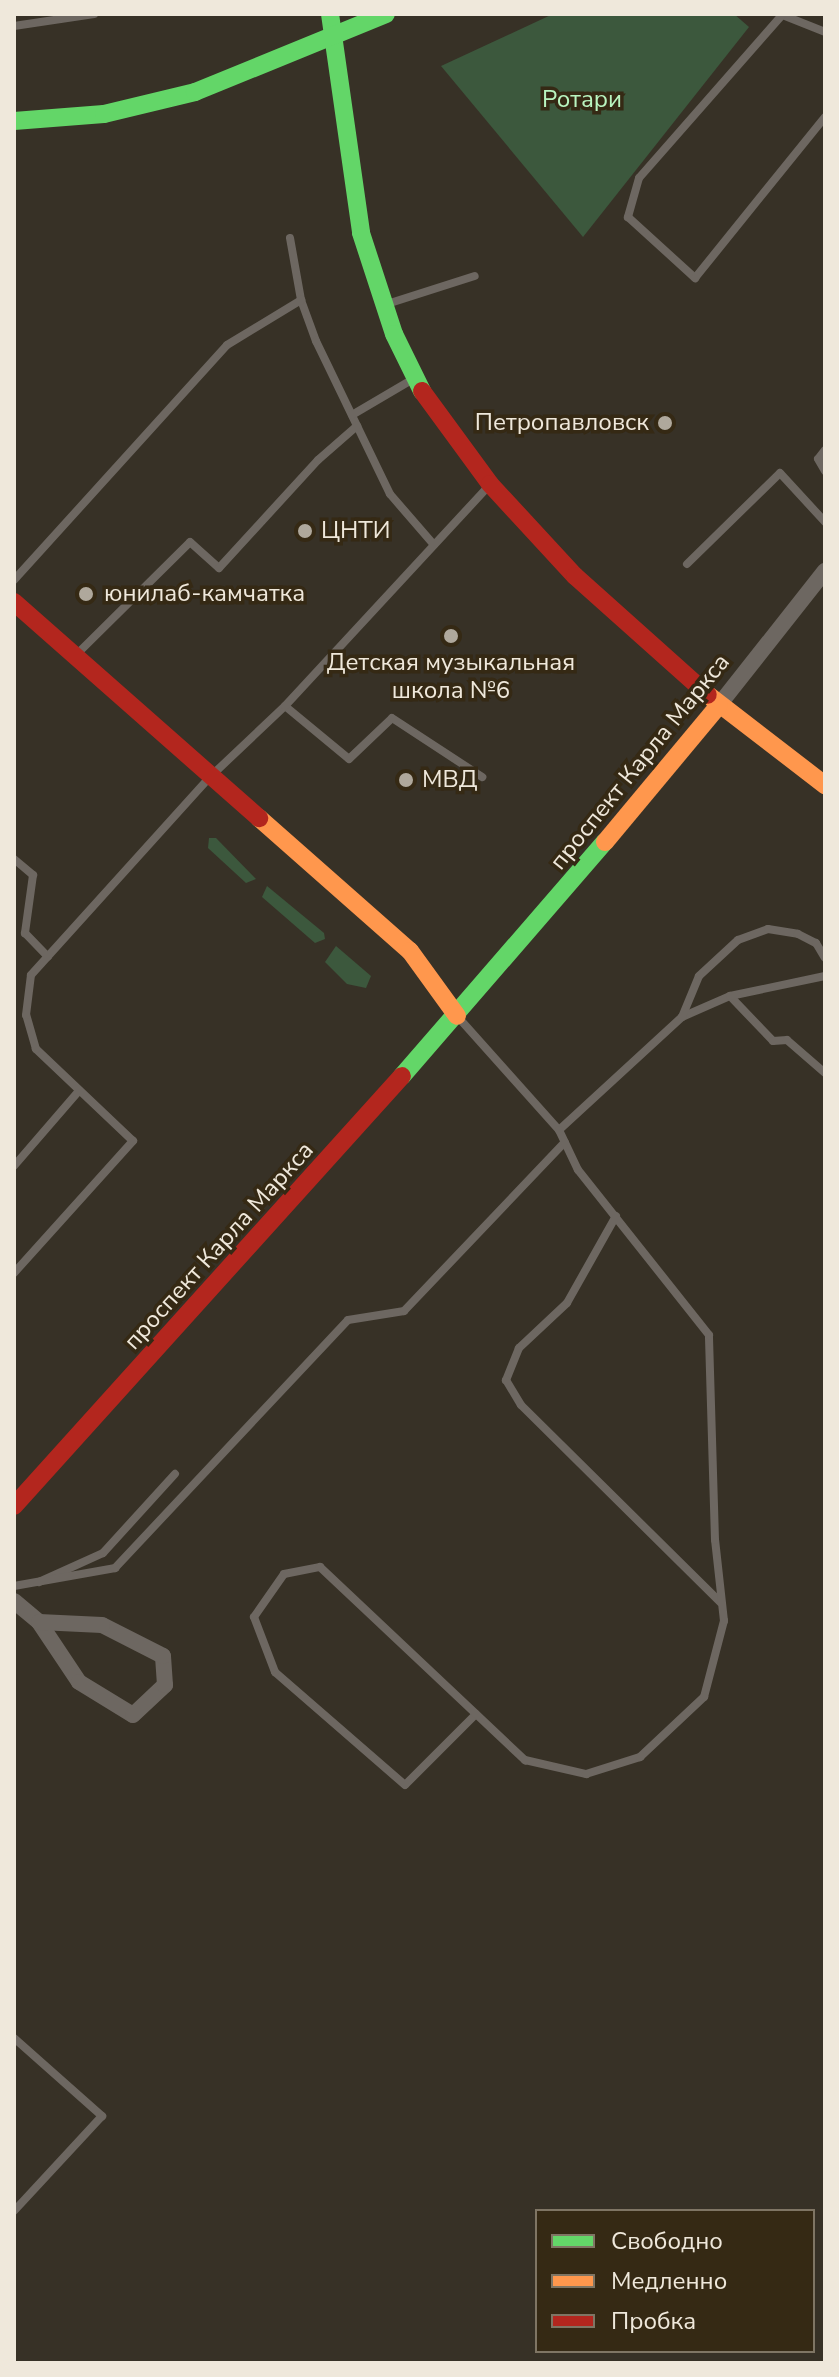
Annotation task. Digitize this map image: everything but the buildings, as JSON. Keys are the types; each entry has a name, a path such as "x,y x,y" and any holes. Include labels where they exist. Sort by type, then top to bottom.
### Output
{"main road":[{"path":"330,14 349,171 383,306 414,379 490,484 575,576 719,705 825,785"},
{"path":"14,121 104,114 157,102 231,80 386,14"},
{"path":"14,602 410,951 457,1016"},
{"name":"проспект Карла Маркса","path":"14,1506 457,1016 719,705"}],"street":[{"name":"проспект Карла Маркса","path":"719,705 825,571"},
{"path":"14,1601 39,1622 79,1682 133,1715 165,1685 163,1656 102,1625 39,1622"}],"lane":[{"path":"14,26 94,14"},
{"path":"825,32 781,14 639,178 628,217 695,278 825,117"},
{"path":"290,238 301,300 357,426 390,494 434,545"},
{"path":"383,306 475,276"},
{"path":"14,580 227,345 301,300"},
{"path":"352,415 414,379"},
{"path":"74,657 190,542 219,568 318,460 357,426"},
{"path":"825,450 818,459 825,471"},
{"path":"687,564 780,473 825,522"},
{"path":"14,1273 133,1141 77,1093 36,1049 26,1015 31,975 211,776 285,706 490,484"},
{"path":"285,706 349,759 392,718 482,777"},
{"path":"14,859 33,875 25,933 48,957"},
{"path":"682,1017 699,976 738,940 768,929 798,934 816,943 825,958"},
{"path":"559,1130 682,1017 730,996 825,976"},
{"path":"730,996 773,1041 787,1040 825,1073"},
{"path":"457,1016 559,1130 578,1170 709,1335 724,1621 704,1697 640,1757 586,1774 525,1760 320,1567 284,1574 254,1617 275,1672 405,1785 476,1714"},
{"path":"14,1166 77,1093"},
{"path":"14,1586 31,1586 115,1568 348,1320 404,1311 565,1142"},
{"path":"616,1216 567,1303 519,1348 506,1380 521,1405 721,1603"},
{"path":"31,1586 103,1553 175,1474"},
{"path":"14,2038 102,2116 14,2211"}],"green space":[{"name":"Ротари","path":"553,14 734,14 749,27 583,237 441,66"},
{"path":"209,838 216,838 256,879 246,883 208,848"},
{"path":"267,886 324,933 325,939 315,943 262,897"},
{"path":"336,946 371,976 366,988 347,984 325,962"}],"traffic: fast":[{"path":"330,14 361,233 394,334 422,391"},
{"path":"14,121 104,114 195,92 386,14"},
{"path":"402,1076 605,842"}],"traffic: slow":[{"path":"708,695 825,785"},
{"path":"605,842 719,705"},
{"path":"259,818 410,951 457,1016"}],"traffic: jam":[{"path":"422,391 490,484 575,576 708,695"},
{"path":"14,602 259,818"},
{"path":"14,1506 402,1076"}],"place":[{"name":"Петропавловск","path":"665,423"},
{"name":"ЦНТИ","path":"305,531"},
{"name":"юнилаб-камчатка","path":"86,594"},
{"name":"Детская музыкальная школа №6","path":"451,636"},
{"name":"МВД","path":"406,780"}]}
